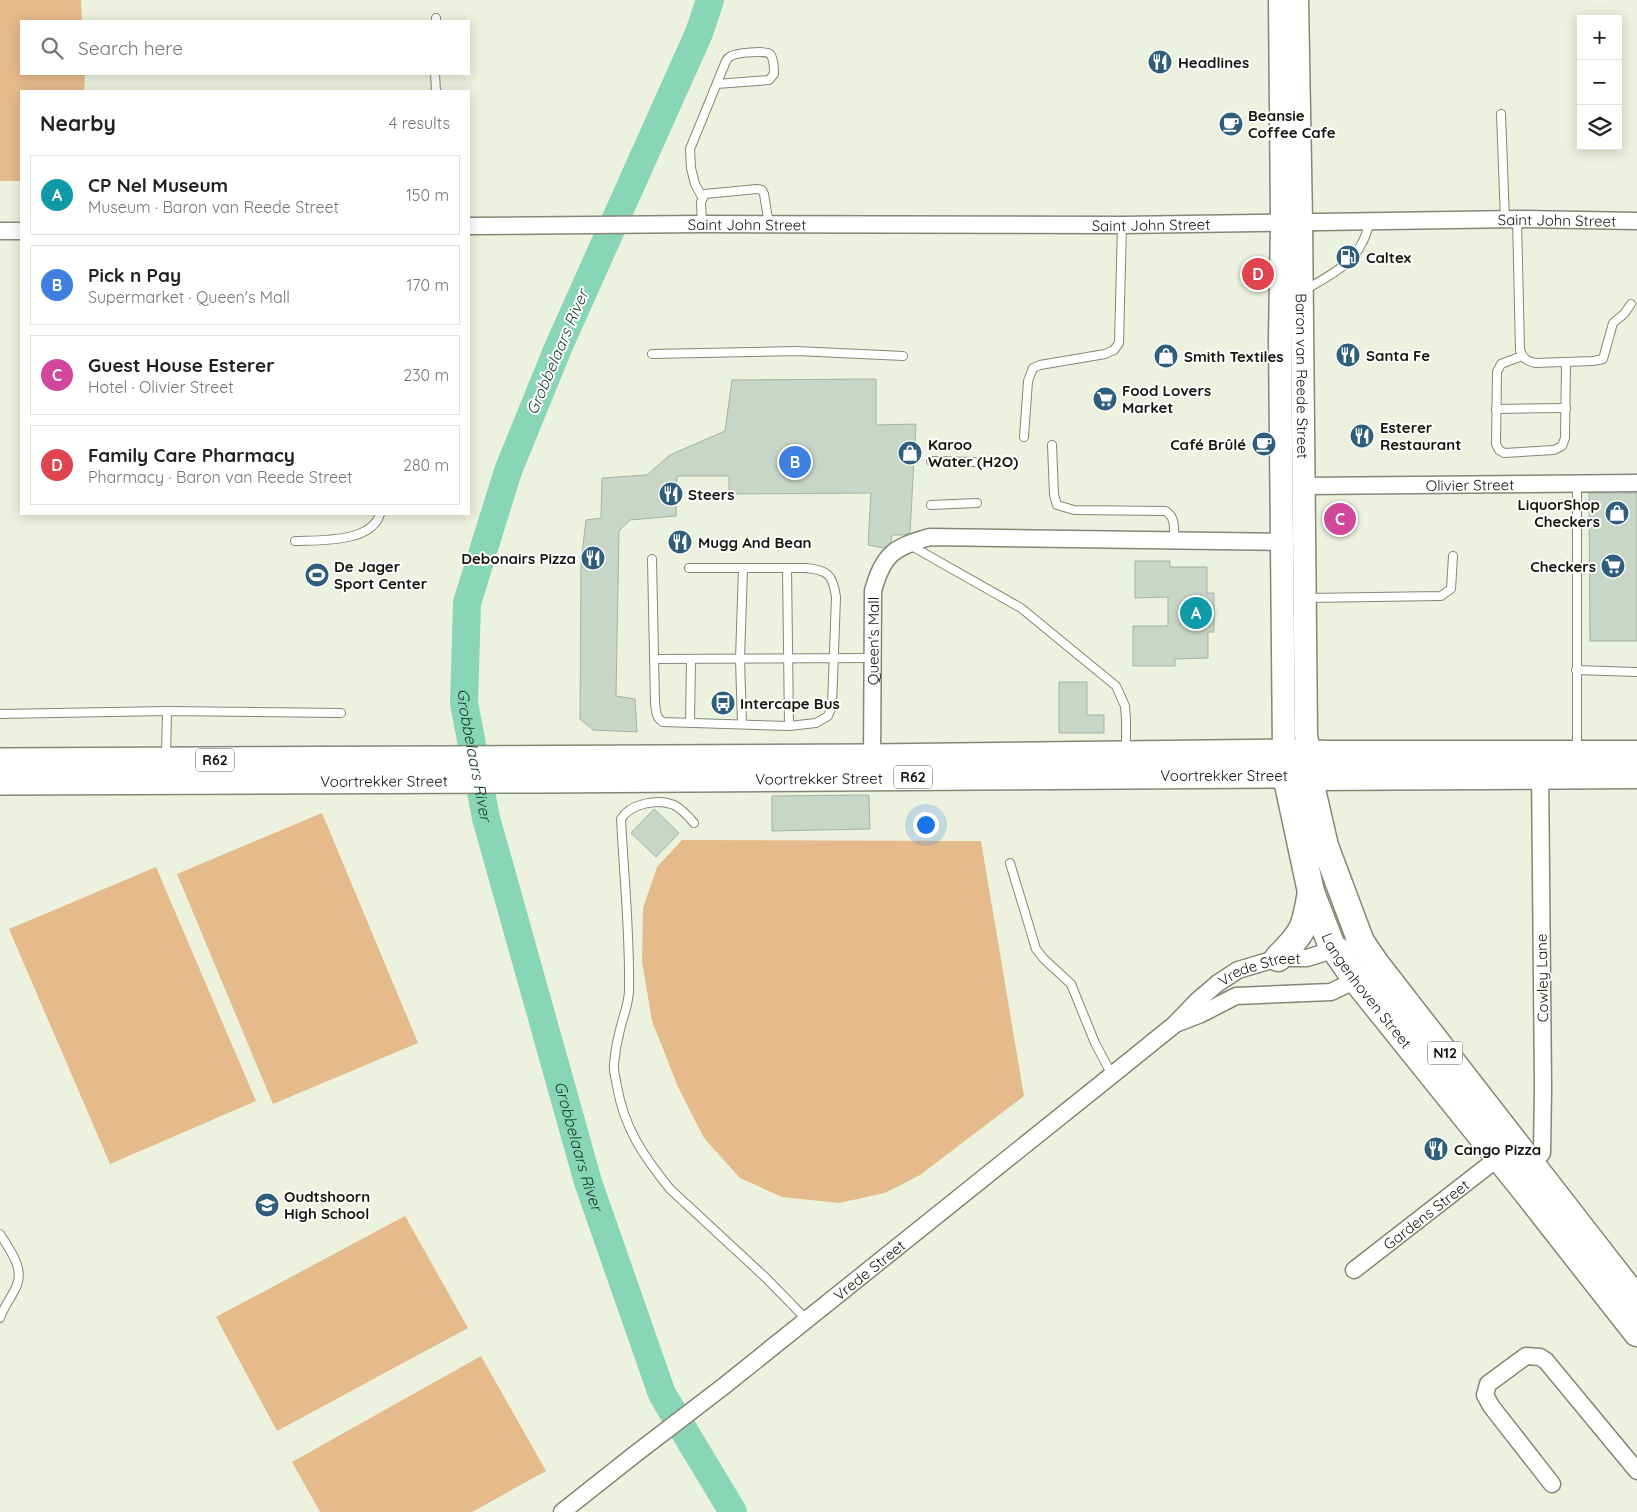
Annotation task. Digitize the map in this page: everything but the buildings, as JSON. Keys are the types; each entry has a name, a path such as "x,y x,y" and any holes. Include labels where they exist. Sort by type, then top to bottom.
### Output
{"highway":[{"name":"Voortrekker Street","path":"1297,764 1578,765 1637,754"},
{"name":"Langenhoven Street","path":"1297,764 1311,892 1334,949 1356,980 1637,1332"},
{"name":"Langenhoven Street","path":"1297,764 1313,794 1324,846 1361,942 1376,964 1637,1300"},
{"name":"Voortrekker Street","path":"1578,765 1637,776"},
{"path":"1278,958 1301,933 1307,918 1311,892"}],"main road":[{"name":"Baron van Reede Street","path":"1280,0 1292,222 1302,292 1306,735 1297,764"},
{"name":"Baron van Reede Street","path":"1297,0 1292,222 1280,338 1283,542 1297,764"},
{"name":"Voortrekker Street","path":"872,768 1126,754 1297,764"},
{"name":"Voortrekker Street","path":"0,761 165,771"},
{"name":"Voortrekker Street","path":"0,782 165,771 1297,764"}],"street":[{"name":"Saint John Street","path":"470,226 1122,224 1511,219 1637,221"},
{"path":"0,231 20,231"},
{"name":"Olivier Street","path":"1304,486 1637,483"},
{"name":"Queen's Mall","path":"872,768 873,591 884,560 906,543 930,537 1283,542"},
{"name":"Cowley Lane","path":"1532,1163 1542,1153 1544,1130 1540,765"},
{"name":"Vrede Street","path":"562,1512 807,1320 1174,1025 1218,982 1238,970 1278,958 1307,958 1361,942"},
{"name":"Vrede Street","path":"1174,1025 1236,996 1331,992 1356,980 1376,964"},
{"path":"1498,1158 1512,1155 1532,1163"},
{"name":"Gardens Street","path":"1354,1270 1498,1158"},
{"path":"1552,1484 1488,1402 1485,1395 1488,1384 1526,1356 1540,1357 1546,1361 1637,1471"}],"lane":[{"path":"702,197 695,184 691,168 690,149 726,61 731,56 741,53 766,52 770,54 774,74 769,80 717,84"},
{"path":"435,75 436,90"},
{"path":"1501,114 1511,219 1519,341 1522,356 1526,360 1535,363 1604,359 1614,323 1631,304"},
{"path":"702,224 700,202 702,197 708,193 757,189 762,190 764,194 769,225"},
{"path":"1302,292 1329,276 1356,254 1371,220"},
{"path":"1024,437 1028,381 1033,368 1040,365 1106,354 1114,350 1119,343 1122,224"},
{"path":"652,354 798,351 903,356"},
{"path":"1522,356 1501,364 1496,377 1496,444 1498,450 1504,453 1554,450 1564,444 1566,362"},
{"path":"1496,409 1566,408"},
{"path":"1052,445 1054,495 1057,505 1074,510 1166,511 1172,516 1174,540"},
{"path":"931,460 974,462"},
{"path":"1577,483 1576,670 1578,765"},
{"path":"931,505 977,503"},
{"path":"295,542 344,538 367,531 378,520 380,515"},
{"path":"906,543 1021,608 1116,686 1126,713 1126,754"},
{"path":"1305,598 1441,596 1451,589 1453,556"},
{"path":"652,559 656,708 660,720 663,722 789,726 816,723 828,716 832,706 836,596 834,582 828,574 820,569 689,568"},
{"path":"742,724 740,659 743,568"},
{"path":"787,568 789,726"},
{"path":"654,659 872,658"},
{"path":"690,723 691,659"},
{"path":"1576,670 1637,672"},
{"path":"165,771 167,711"},
{"path":"0,714 167,711 341,712"},
{"path":"694,823 684,811 673,805 661,803 634,807 625,812 621,819 628,926 629,992 627,1009 620,1030 613,1066 618,1091 629,1128 644,1156 670,1189 766,1278 807,1320"},
{"path":"1010,863 1036,949 1071,984 1095,1043 1112,1075"},
{"path":"0,1234 14,1257 19,1275 16,1286 0,1318"}],"shaded area":[{"path":"0,0 81,0 82,20 20,20 20,75 85,75 84,90 20,90 20,181 0,181"},
{"path":"322,813 418,1043 273,1104 177,874"},
{"path":"682,840 981,841 1024,1096 920,1175 885,1193 839,1203 782,1197 740,1178 704,1138 678,1087 652,1021 642,962 643,908 657,867"},
{"path":"156,867 256,1101 110,1164 9,929"},
{"path":"405,1216 468,1328 277,1431 216,1317"},
{"path":"481,1356 546,1471 472,1512 320,1512 292,1462"}],"waterway":[{"name":"Grobbelaars River","path":"710,0 699,33 558,348 508,471 467,603 464,703 486,818 588,1182 662,1394 733,1512"}],"place":[{"name":"Headlines","path":"1160,62"},
{"name":"Beansie Coffee Cafe","path":"1231,124"},
{"name":"Caltex","path":"1348,257"},
{"name":"Family Care Pharmacy","path":"1258,274"},
{"name":"Santa Fe","path":"1348,355"},
{"name":"Smith Textiles","path":"1166,356"},
{"name":"Food Lovers Market","path":"1105,399"},
{"name":"Esterer Restaurant","path":"1362,436"},
{"name":"Café Brûlé","path":"1264,444"},
{"name":"Karoo Water (H2O)","path":"910,453"},
{"name":"Pick n Pay","path":"795,462"},
{"name":"Steers","path":"671,494"},
{"name":"LiquorShop Checkers","path":"1617,513"},
{"name":"Guest House Esterer","path":"1340,519"},
{"name":"Mugg And Bean","path":"680,542"},
{"name":"Debonairs Pizza","path":"593,558"},
{"name":"Checkers","path":"1613,566"},
{"name":"De Jager Sport Center","path":"317,575"},
{"name":"CP Nel Museum","path":"1196,613"},
{"name":"Intercape Bus","path":"723,703"},
{"name":"Cango Pizza","path":"1436,1149"},
{"name":"Oudtshoorn High School","path":"267,1205"}]}
